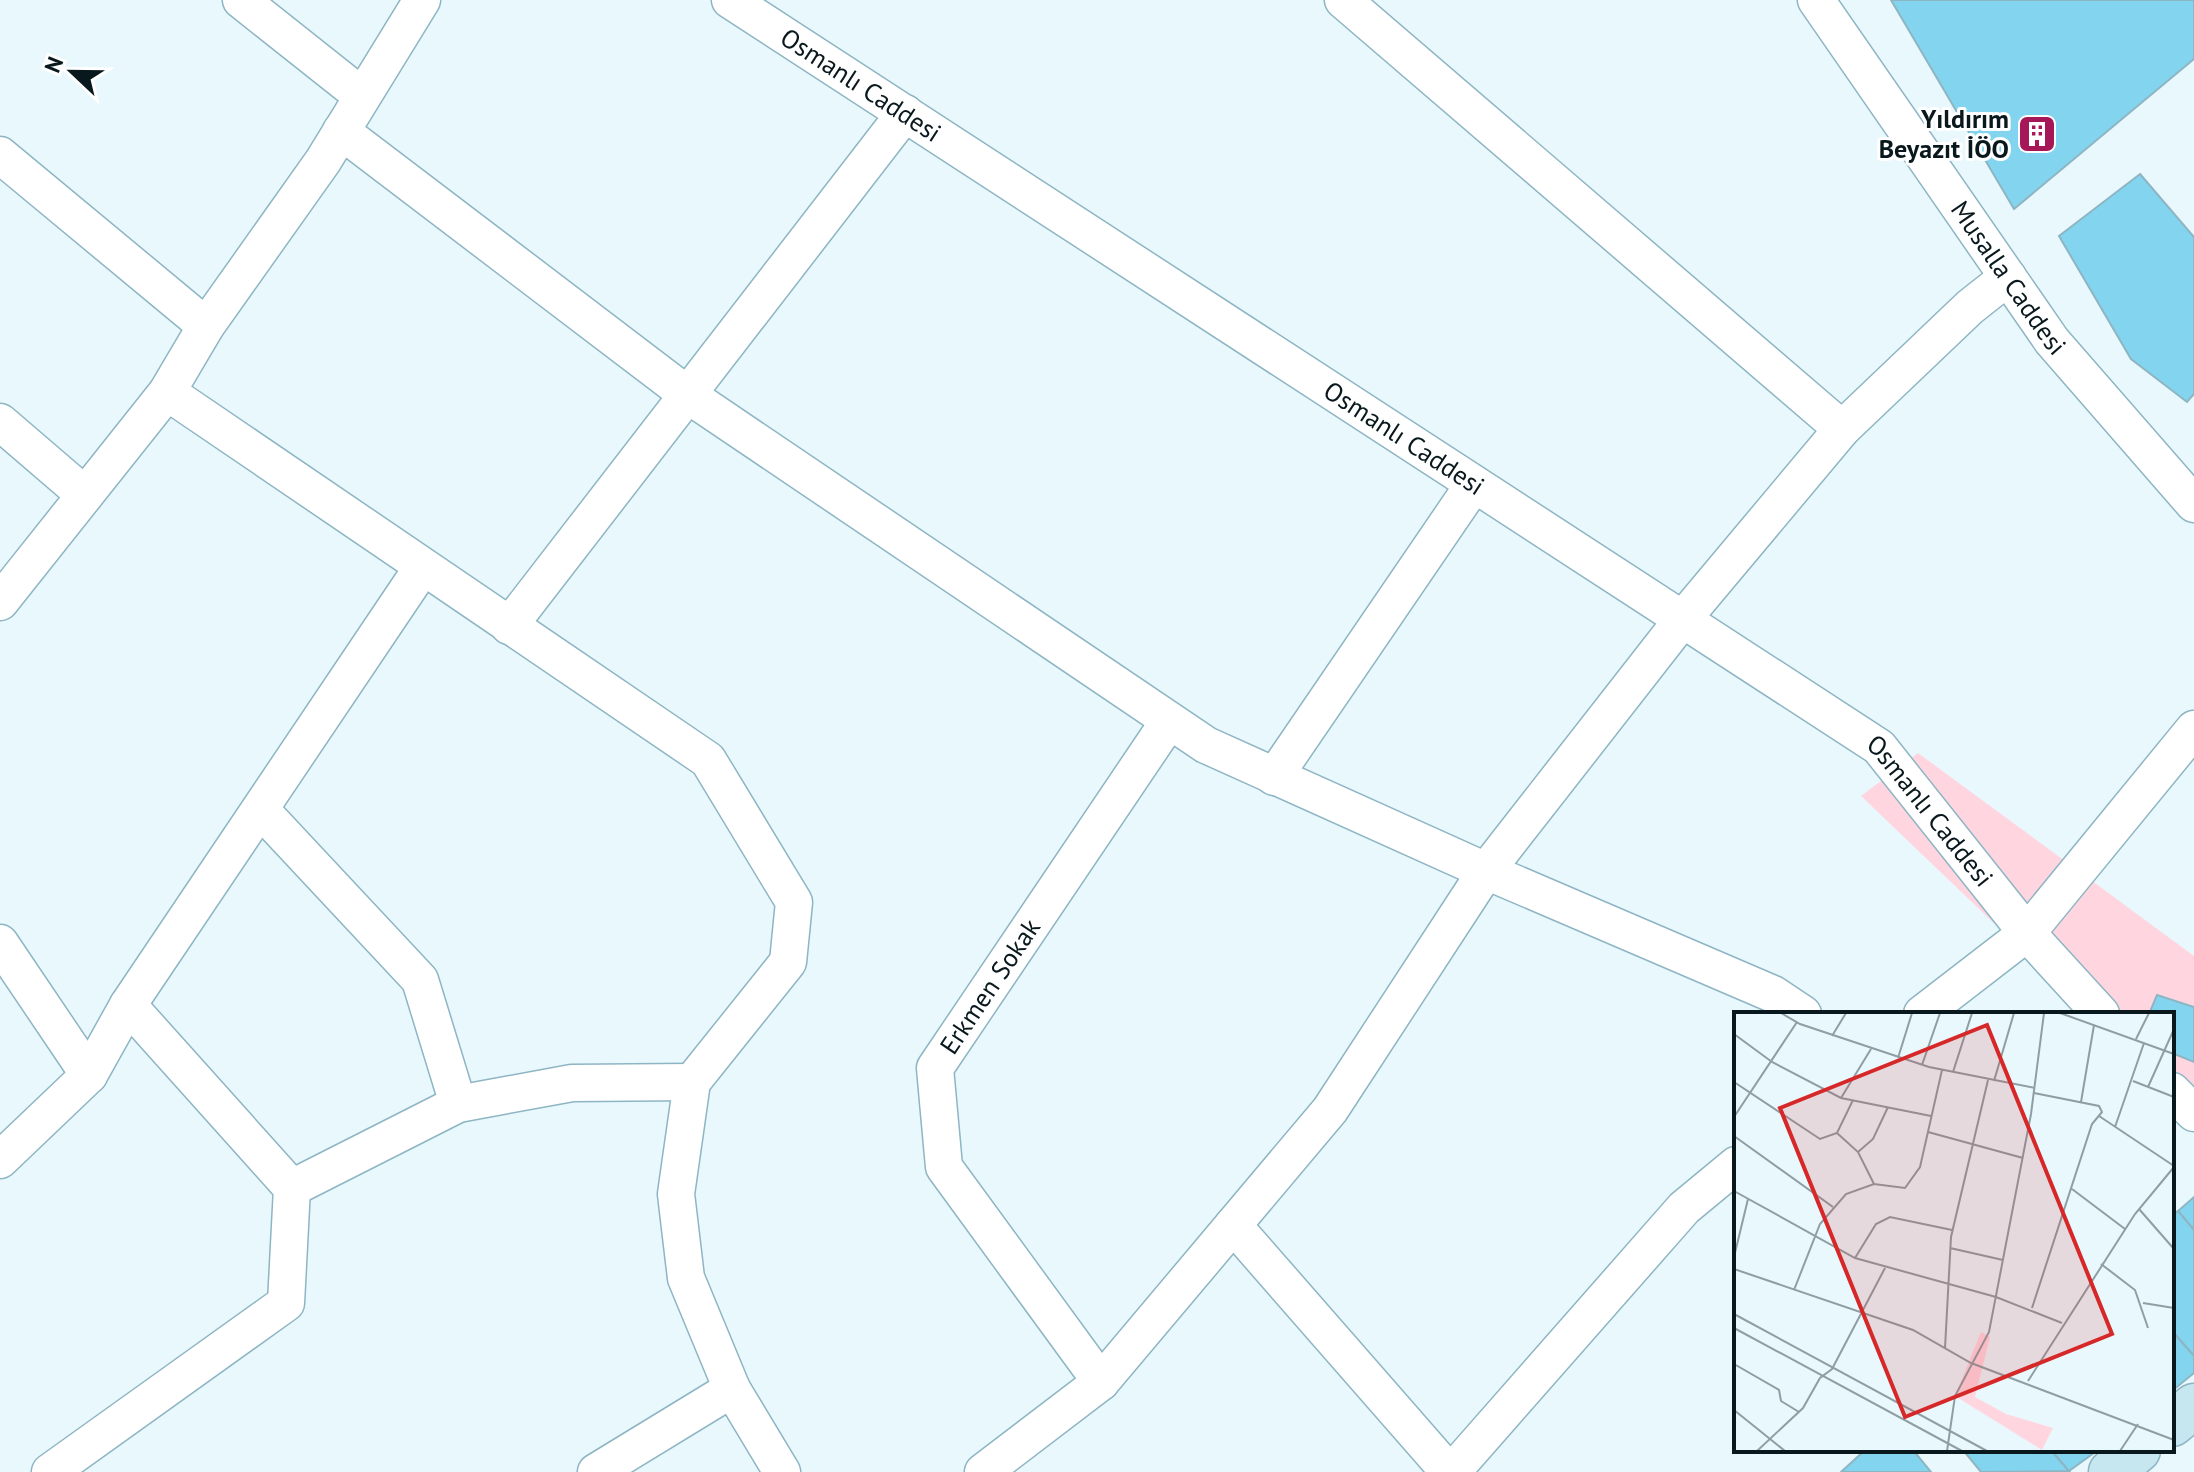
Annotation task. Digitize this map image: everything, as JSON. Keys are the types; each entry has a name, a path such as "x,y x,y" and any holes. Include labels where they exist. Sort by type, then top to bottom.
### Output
{"main road":[{"path":"2174,1422 2194,1406"},
{"path":"2111,1472 2136,1452"}],"street":[{"path":"241,0 362,96"},
{"path":"0,602 167,392 206,326 341,131 422,0"},
{"name":"Osmanlı Caddesi","path":"730,0 1879,747 2027,933 2099,1012"},
{"path":"1343,0 1842,429"},
{"name":"Musalla Caddesi","path":"1816,0 2052,341 2194,507"},
{"path":"509,626 905,113"},
{"path":"341,131 688,395 1206,745 1486,871 1773,994 1800,1012"},
{"path":"0,155 206,326"},
{"path":"983,1472 1101,1382 1330,1110 1486,871 1682,620 1842,429 1970,307 2008,277"},
{"path":"167,392 708,760 794,902 788,962 692,1082 676,1194 686,1278 732,1389 782,1472"},
{"path":"0,422 85,495"},
{"path":"1274,777 1474,484"},
{"path":"0,1160 89,1075 128,1005 422,568"},
{"name":"Erkmen Sokak","path":"1101,1382 944,1167 935,1068 1169,721"},
{"path":"1925,1012 2027,933 2192,727"},
{"path":"261,810 420,980 458,1104"},
{"path":"0,943 89,1075"},
{"path":"50,1472 286,1303 292,1188 128,1005"},
{"path":"292,1188 458,1104 572,1083 692,1082"},
{"path":"2174,1093 2194,1113"},
{"path":"1233,1225 1450,1472 1684,1208 1734,1167"},
{"path":"596,1472 732,1389"}],"shaded area":[{"path":"1918,753 2194,956 2194,1107 2174,1094 2174,1012 2087,1012 1861,796"}],"building":[{"name":"Yıldırım Beyazıt İÖO","path":"1891,0 2194,0 2194,59 2014,209"},
{"path":"2140,174 2194,237 2194,394 2187,402 2131,359 2059,236"},
{"path":"2157,995 2194,1007 2194,1062 2174,1054 2174,1012 2150,1012"},
{"path":"2194,1197 2194,1230 2178,1211"},
{"path":"2178,1211 2194,1230 2194,1356 2174,1333 2174,1214"},
{"path":"2174,1333 2194,1356 2194,1373 2174,1389"},
{"path":"1863,1452 1915,1452 1931,1472 1841,1472"},
{"path":"1965,1452 2053,1452 2069,1471 1981,1472"},
{"path":"2053,1452 2095,1452 2069,1471"}],"place":[{"name":"Yıldırım Beyazıt İÖO","path":"2037,134"}]}
